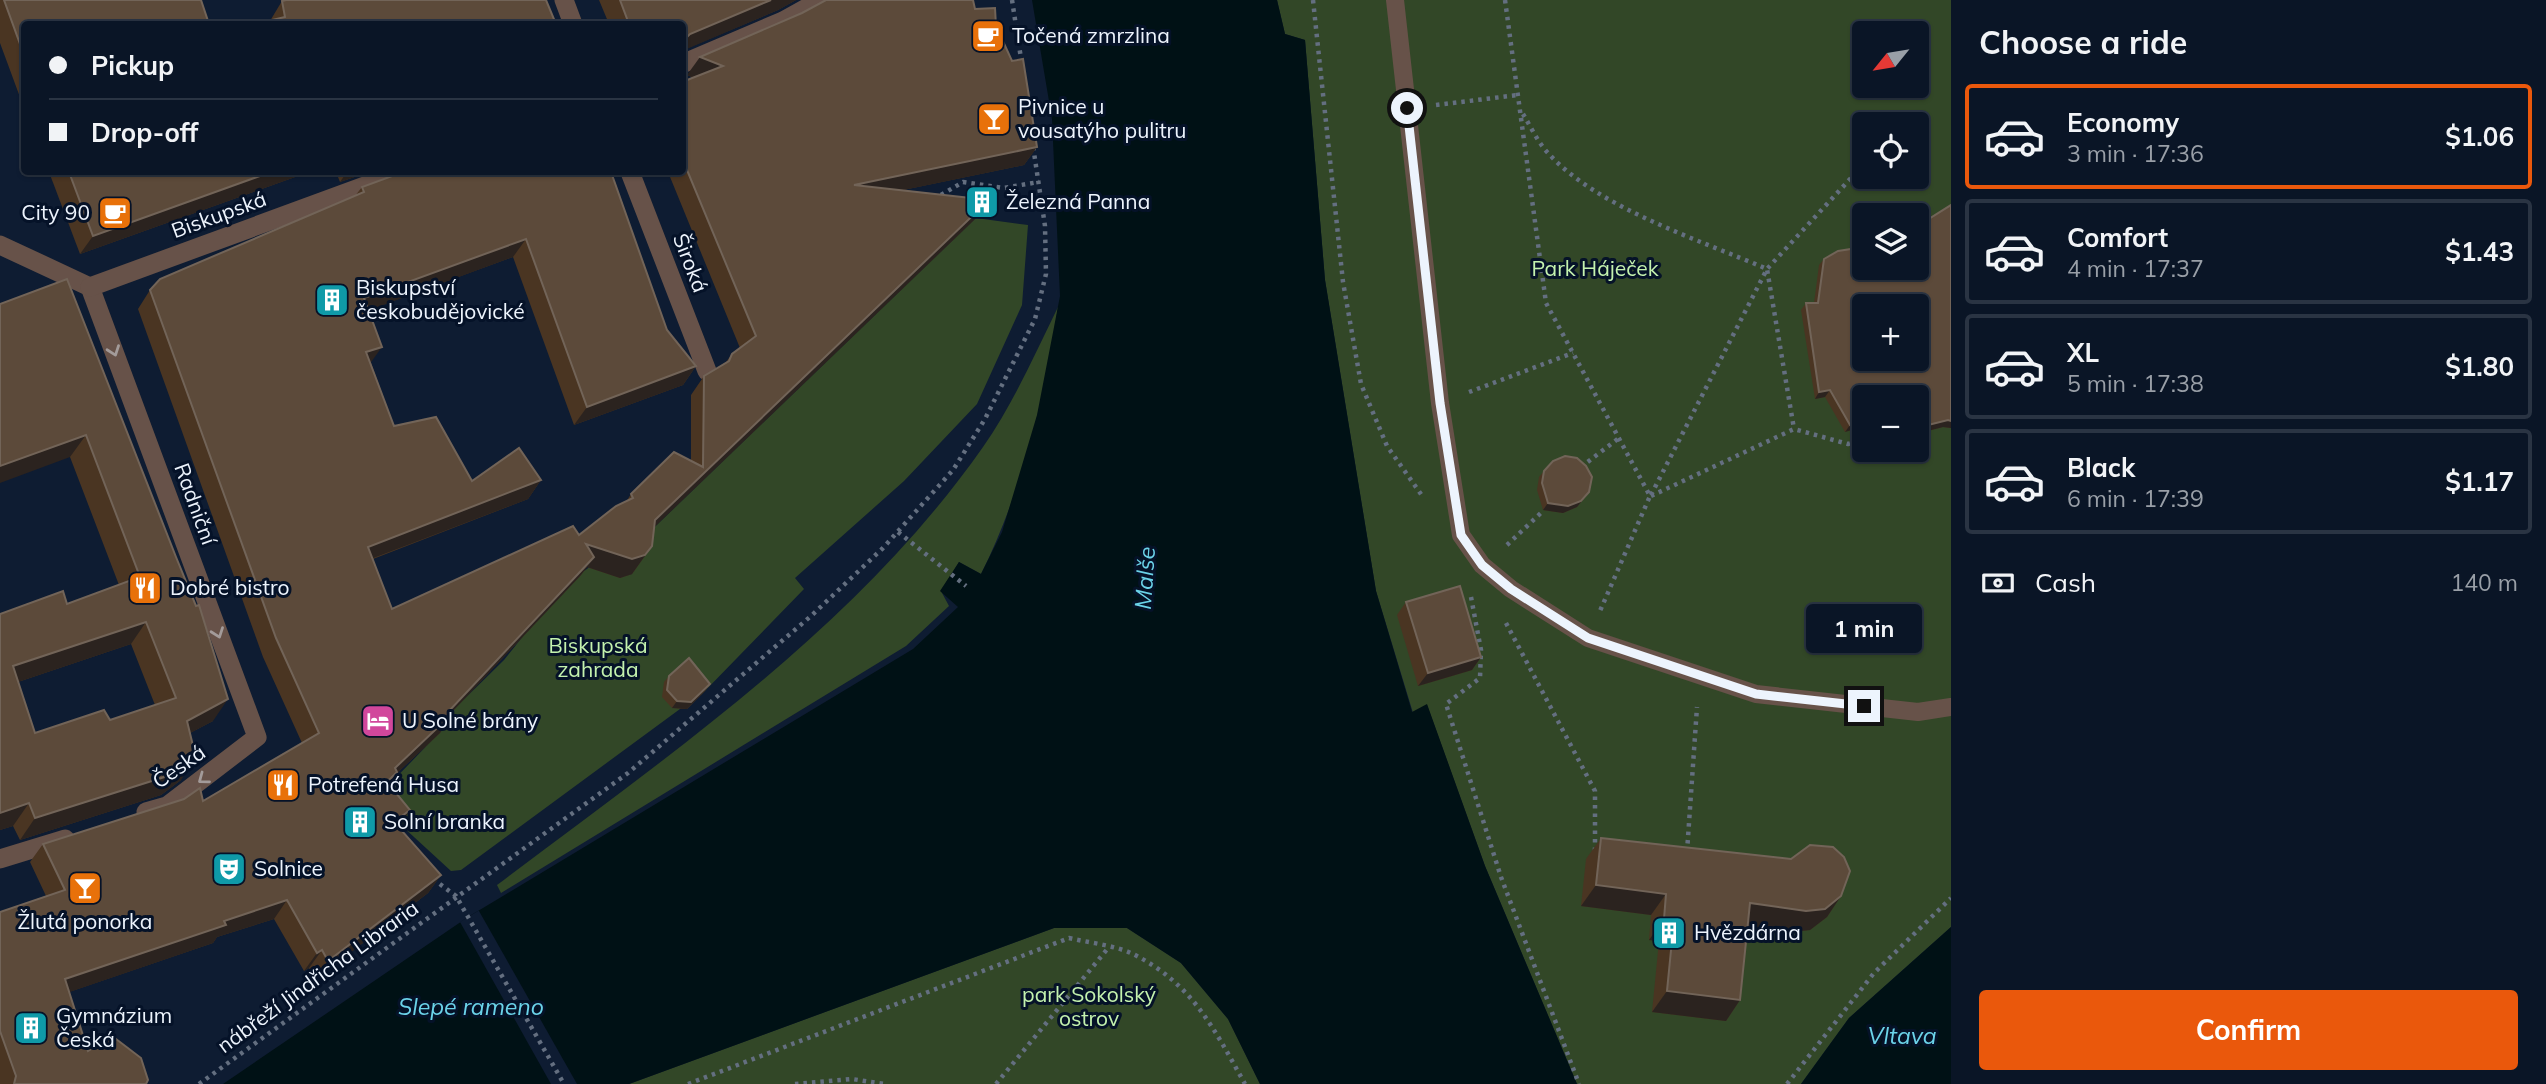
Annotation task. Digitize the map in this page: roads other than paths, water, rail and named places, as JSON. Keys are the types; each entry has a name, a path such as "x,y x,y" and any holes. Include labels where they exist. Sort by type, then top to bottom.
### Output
{"street":[{"path":"564,0 572,21"},
{"path":"686,62 783,21 821,0"},
{"name":"Biskupská","path":"90,287 395,175"},
{"name":"Široká","path":"631,175 708,371"},
{"path":"0,245 90,287"},
{"name":"Radniční","path":"90,287 257,737"},
{"name":"Česká","path":"128,818 167,806 257,737"},
{"path":"0,859 89,831"}],"lane":[{"path":"1395,0 1440,403 1461,535 1482,565 1511,589 1588,638 1756,694 1917,712 1951,707"}],"water":[{"path":"1032,0 1277,0 1285,34 1305,40 1325,280 1376,591 1412,712 1427,704 1485,866 1577,1084 1260,1084 1228,1019 1181,963 1127,928 1054,928 629,1084 223,1084 468,917 913,649 958,607 940,591 959,562 981,574 1002,532 1037,415 1060,296 1052,119"},
{"name":"Vltava","path":"1951,927 1951,1084 1801,1084 1849,1018"}],"place":[{"name":"Točená zmrzlina","path":"988,36"},
{"name":"Pivnice u vousatýho pulitru","path":"994,119"},
{"name":"Železná Panna","path":"982,202"},
{"name":"City 90","path":"115,213"},
{"name":"Biskupství českobudějovické","path":"332,300"},
{"name":"Dobré bistro","path":"145,588"},
{"name":"U Solné brány","path":"378,721"},
{"name":"Potrefená Husa","path":"283,785"},
{"name":"Solní branka","path":"360,822"},
{"name":"Solnice","path":"229,869"},
{"name":"Žlutá ponorka","path":"85,888"},
{"name":"Hvězdárna","path":"1669,933"},
{"name":"Gymnázium Česká","path":"31,1028"}],"park label":[{"name":"Park Háječek","path":"1595,269"},
{"name":"Biskupská zahrada","path":"598,658"},
{"name":"park Sokolský ostrov","path":"1089,1007"}],"water label":[{"name":"Malše","path":"1145,578"},
{"name":"Slepé rameno","path":"471,1007"}]}
